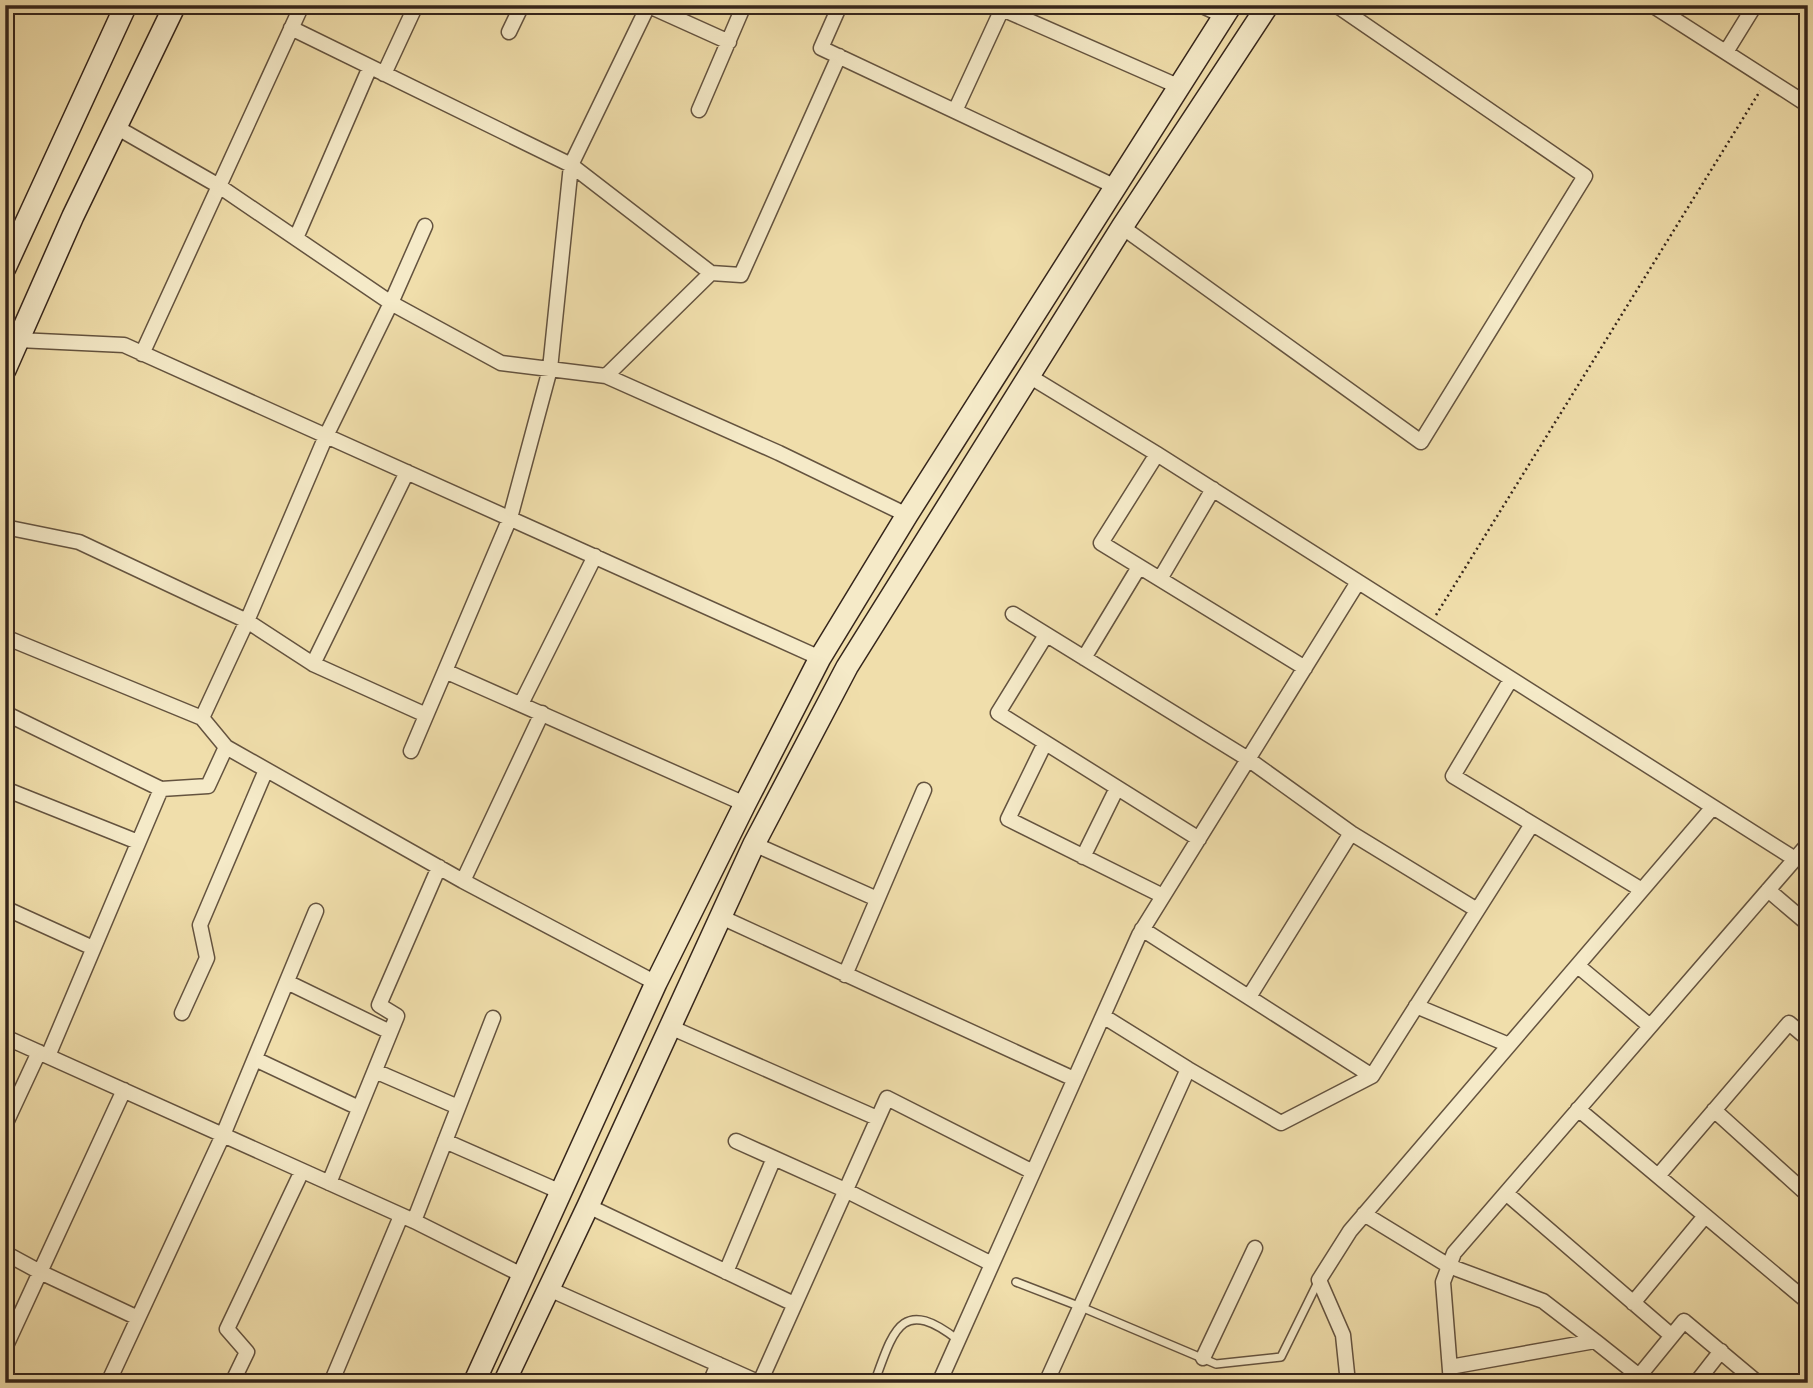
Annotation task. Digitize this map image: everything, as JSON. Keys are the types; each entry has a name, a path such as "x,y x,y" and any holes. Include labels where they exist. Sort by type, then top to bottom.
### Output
{"street":[{"path":"5,268 126,5"},
{"path":"5,370 73,216 175,5"},
{"path":"142,354 302,5"},
{"path":"384,74 416,5"},
{"path":"509,32 522,5"},
{"path":"699,110 744,5"},
{"path":"840,5 821,48 1116,187"},
{"path":"474,1383 656,983 820,658 907,515 1228,11 1200,5"},
{"path":"504,1383 754,844 847,667 1122,227 1268,5"},
{"path":"1122,227 1422,442 1585,176 1336,5"},
{"path":"1652,5 1808,104"},
{"path":"1726,52 1755,5"},
{"path":"411,751 510,518 550,369 571,165 648,6 729,43"},
{"path":"955,111 997,7 1180,87"},
{"path":"291,28 571,165 711,273 741,275 839,56"},
{"path":"296,238 370,67"},
{"path":"116,127 219,186 391,303 501,363 606,376 779,453 907,515"},
{"path":"202,718 247,621 326,436 425,226"},
{"path":"606,376 711,273"},
{"path":"18,340 124,345 820,658"},
{"path":"1029,376 1213,489 1794,859"},
{"path":"1157,454 1101,543 1305,668"},
{"path":"313,664 407,472"},
{"path":"1160,579 1213,489"},
{"path":"5,527 79,542 247,621 313,664 426,715"},
{"path":"521,704 595,556"},
{"path":"1084,658 1139,567"},
{"path":"939,1383 1142,929 1358,582"},
{"path":"1013,614 1248,759 1351,833 1477,911"},
{"path":"1046,635 998,713 1199,839"},
{"path":"5,637 202,718 226,747 439,867 656,983"},
{"path":"446,671 745,804"},
{"path":"1511,679 1453,776 1642,890"},
{"path":"5,713 161,789 208,786 226,747"},
{"path":"463,880 542,713"},
{"path":"1045,743 1008,820 1163,896"},
{"path":"182,1013 207,958 200,925 267,770"},
{"path":"1083,857 1117,788"},
{"path":"5,789 138,842"},
{"path":"5,1125 43,1054 93,948 161,789"},
{"path":"845,975 924,790"},
{"path":"1348,1383 1343,1335 1319,1280 1350,1231 1713,807"},
{"path":"1103,1016 1281,1123 1372,1076 1532,824"},
{"path":"1249,997 1351,833"},
{"path":"754,844 877,899"},
{"path":"1451,1383 1443,1282 1454,1252 1808,844"},
{"path":"329,1183 397,1016 379,1005 439,867"},
{"path":"1768,890 1808,924"},
{"path":"5,908 93,948"},
{"path":"108,1383 223,1135 316,911"},
{"path":"721,917 1074,1079"},
{"path":"1142,929 1372,1076"},
{"path":"1578,966 1650,1026"},
{"path":"287,982 390,1032"},
{"path":"1416,1006 1509,1045"},
{"path":"331,1383 445,1141 493,1018"},
{"path":"1658,1176 1789,1023 1808,1040"},
{"path":"670,1027 877,1118"},
{"path":"5,1037 329,1183 524,1276"},
{"path":"255,1059 359,1108"},
{"path":"1046,1383 1188,1069"},
{"path":"374,1071 458,1107"},
{"path":"5,1348 124,1090"},
{"path":"549,1289 760,1383 887,1098 1033,1172"},
{"path":"1578,1109 1808,1302"},
{"path":"1714,1110 1808,1195"},
{"path":"445,1141 561,1192"},
{"path":"736,1141 845,1190 992,1264"},
{"path":"726,1272 774,1158"},
{"path":"232,1383 247,1352 227,1329 302,1171"},
{"path":"1506,1193 1672,1336"},
{"path":"588,1206 794,1304"},
{"path":"1364,1214 1449,1266 1544,1301 1595,1340 1636,1379 1685,1321 1758,1383"},
{"path":"1633,1303 1705,1216"},
{"path":"1203,1358 1255,1248"},
{"path":"5,1253 138,1318"},
{"path":"1450,1367 1595,1340"},
{"path":"1696,1383 1721,1351"},
{"path":"710,1383 718,1364"}],"lane":[{"path":"1016,1282 1216,1364 1281,1357 1319,1280"},
{"path":"876,1378 888,1345 900,1325 908,1321 925,1319 958,1340"}],"path":[{"path":"1429,627 1768,79"}]}
